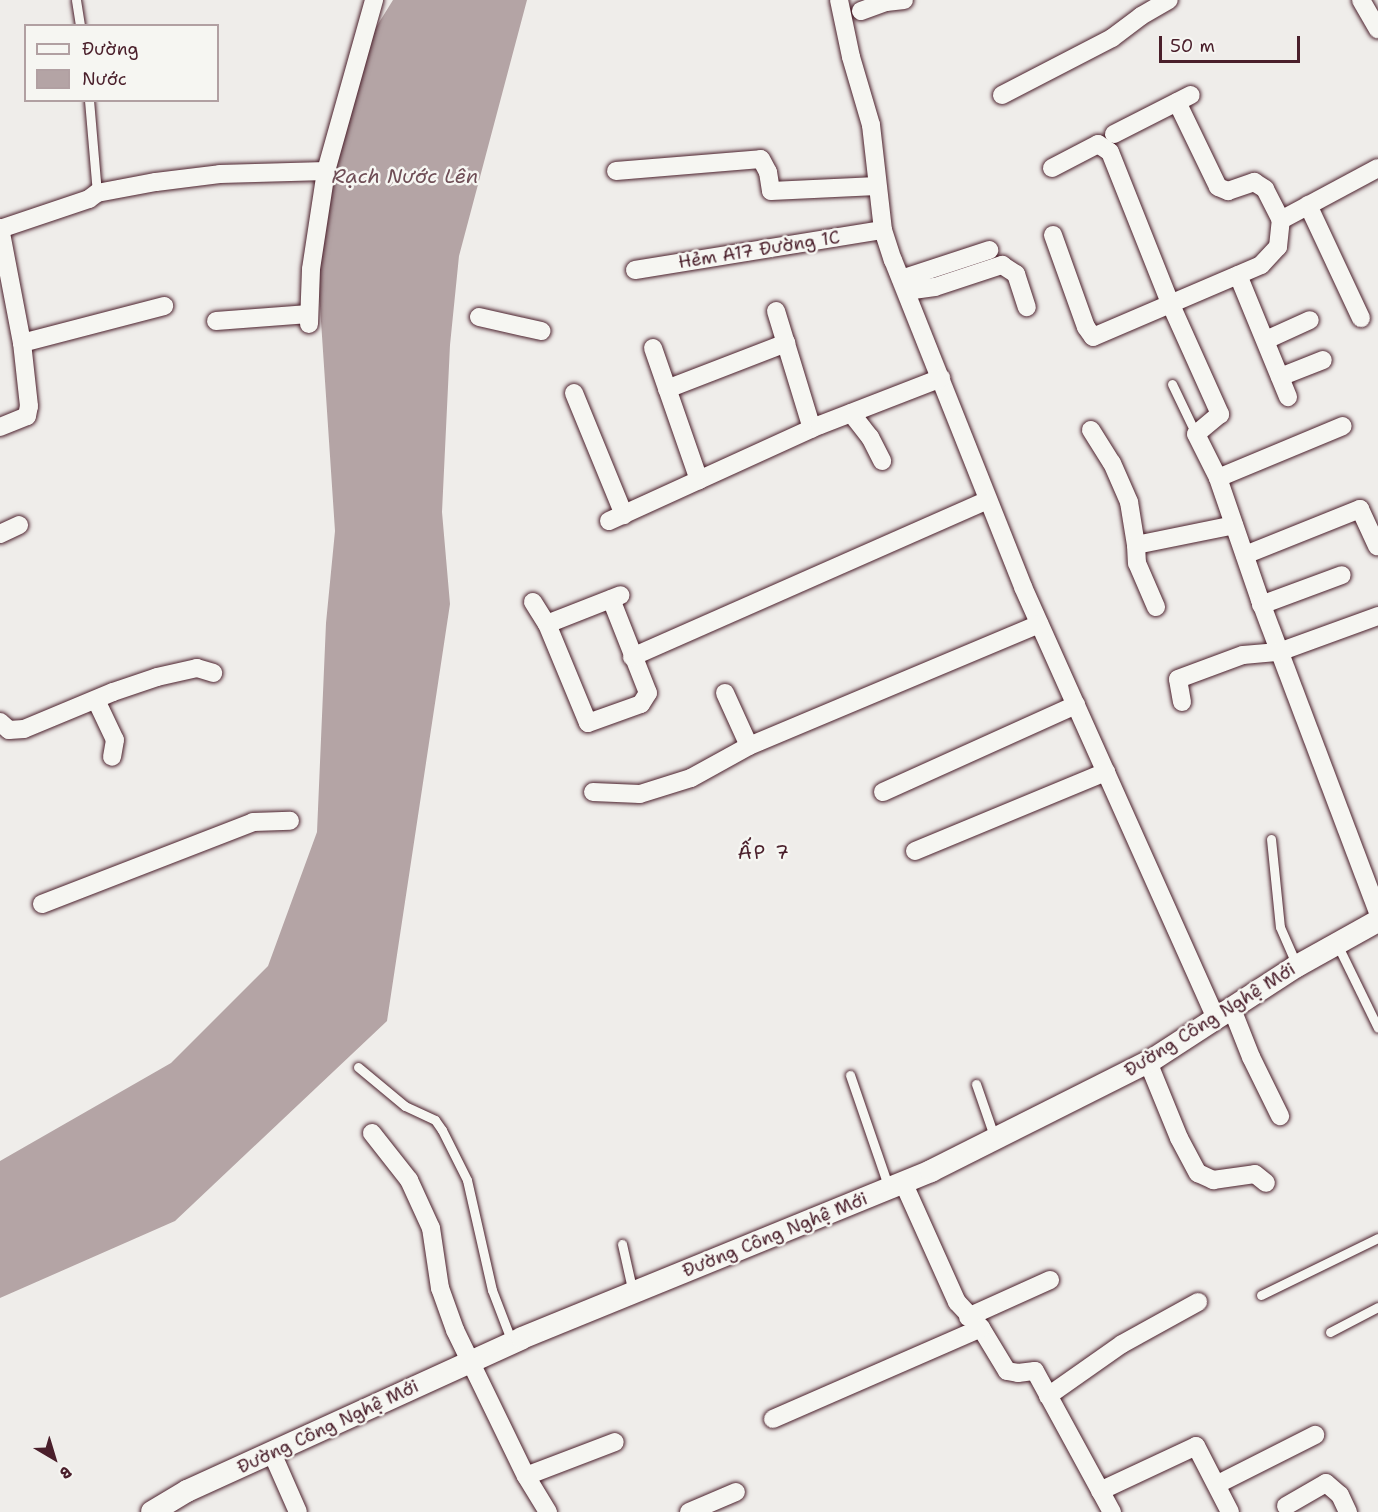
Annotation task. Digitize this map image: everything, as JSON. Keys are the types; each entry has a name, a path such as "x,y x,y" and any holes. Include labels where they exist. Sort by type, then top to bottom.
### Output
{"street":[{"path":"216,321 309,319 311,268 326,171 374,0"},
{"path":"839,0 848,45 871,125 883,230 988,500 1106,772 1224,1014 1280,1116"},
{"path":"861,11 886,2 902,0"},
{"path":"1002,95 1112,38 1141,16 1169,0"},
{"path":"1362,0 1377,24"},
{"path":"1053,235 1086,327 1093,337 1261,265 1278,247 1281,220 1265,189 1254,182 1228,191 1218,187 1184,98 1114,134"},
{"path":"1052,168 1098,144 1106,147 1110,152 1171,305 1220,414 1196,434 1218,478 1261,605 1378,913"},
{"path":"616,171 761,159 768,172 771,191 878,186"},
{"path":"1281,220 1378,168"},
{"path":"0,428 27,416 29,406 22,343 0,229 89,199 97,193 220,174 326,171"},
{"path":"1308,205 1361,318"},
{"name":"Hẻm A17 Đường 1C","path":"635,270 883,230"},
{"path":"904,285 989,249"},
{"path":"904,285 935,287 1002,265 1016,274 1027,307"},
{"path":"1238,275 1288,397"},
{"path":"22,343 164,306"},
{"path":"776,311 812,429"},
{"path":"479,317 541,331"},
{"path":"1266,340 1310,320"},
{"path":"667,389 786,343"},
{"path":"653,348 699,480"},
{"path":"1280,377 1323,360"},
{"path":"574,393 616,518 812,429 941,378"},
{"path":"851,413 870,437 882,461"},
{"path":"1218,478 1342,426"},
{"path":"1090,430 1112,463 1129,502 1137,563 1156,607"},
{"path":"632,657 988,500"},
{"path":"1245,555 1360,509 1377,546"},
{"path":"0,534 20,525"},
{"path":"1136,544 1234,525"},
{"path":"1261,605 1342,575"},
{"path":"533,602 547,624 588,723 641,704 648,693 632,657 616,597 547,624"},
{"path":"1182,702 1178,679 1243,655 1279,652 1378,616"},
{"path":"593,792 640,794 691,778 749,746 1040,624"},
{"path":"0,722 9,730 24,729 157,677 197,668 213,673"},
{"path":"725,693 749,746"},
{"path":"96,699 114,740 112,757"},
{"path":"883,792 1076,705"},
{"path":"915,851 1106,772"},
{"path":"42,903 253,822 290,821"},
{"name":"Đường Công Nghệ Mới","path":"152,1512 187,1491 512,1342 896,1185 995,1139 1148,1062 1297,966 1378,921"},
{"path":"1148,1062 1179,1138 1198,1173 1213,1180 1255,1174 1266,1183"},
{"path":"372,1133 409,1180 431,1228 440,1288 454,1330 472,1361 526,1476 548,1512"},
{"path":"896,1185 957,1302 974,1322 1007,1371 1018,1373 1035,1371 1112,1512"},
{"path":"773,1419 974,1322 1050,1280"},
{"path":"1048,1396 1122,1344 1198,1302"},
{"path":"1218,1484 1315,1435"},
{"path":"526,1476 615,1443"},
{"path":"1100,1491 1196,1446 1218,1484 1230,1512"},
{"path":"272,1453 298,1512"},
{"path":"1286,1506 1326,1483 1340,1496 1348,1512"},
{"path":"689,1512 736,1491"}],"lane":[{"path":"76,0 80,24"},
{"path":"89,102 97,193"},
{"path":"1172,384 1196,434"},
{"path":"1271,839 1280,927 1297,966"},
{"path":"1337,944 1378,1028"},
{"path":"358,1067 405,1106 435,1120 442,1130 466,1180 492,1290 512,1342"},
{"path":"850,1075 896,1185"},
{"path":"976,1084 995,1139"},
{"path":"1261,1295 1378,1238"},
{"path":"622,1244 633,1293"},
{"path":"1330,1332 1378,1307"}],"water":[{"name":"Rạch Nước Lên","path":"393,0 527,0 459,256 450,345 442,512 450,604 387,1021 175,1221 0,1298 0,1161 171,1063 268,966 317,832 326,623 335,531 317,261 332,164 375,29"}],"district":[{"name":"ẤP 7","path":"764,852"}]}
